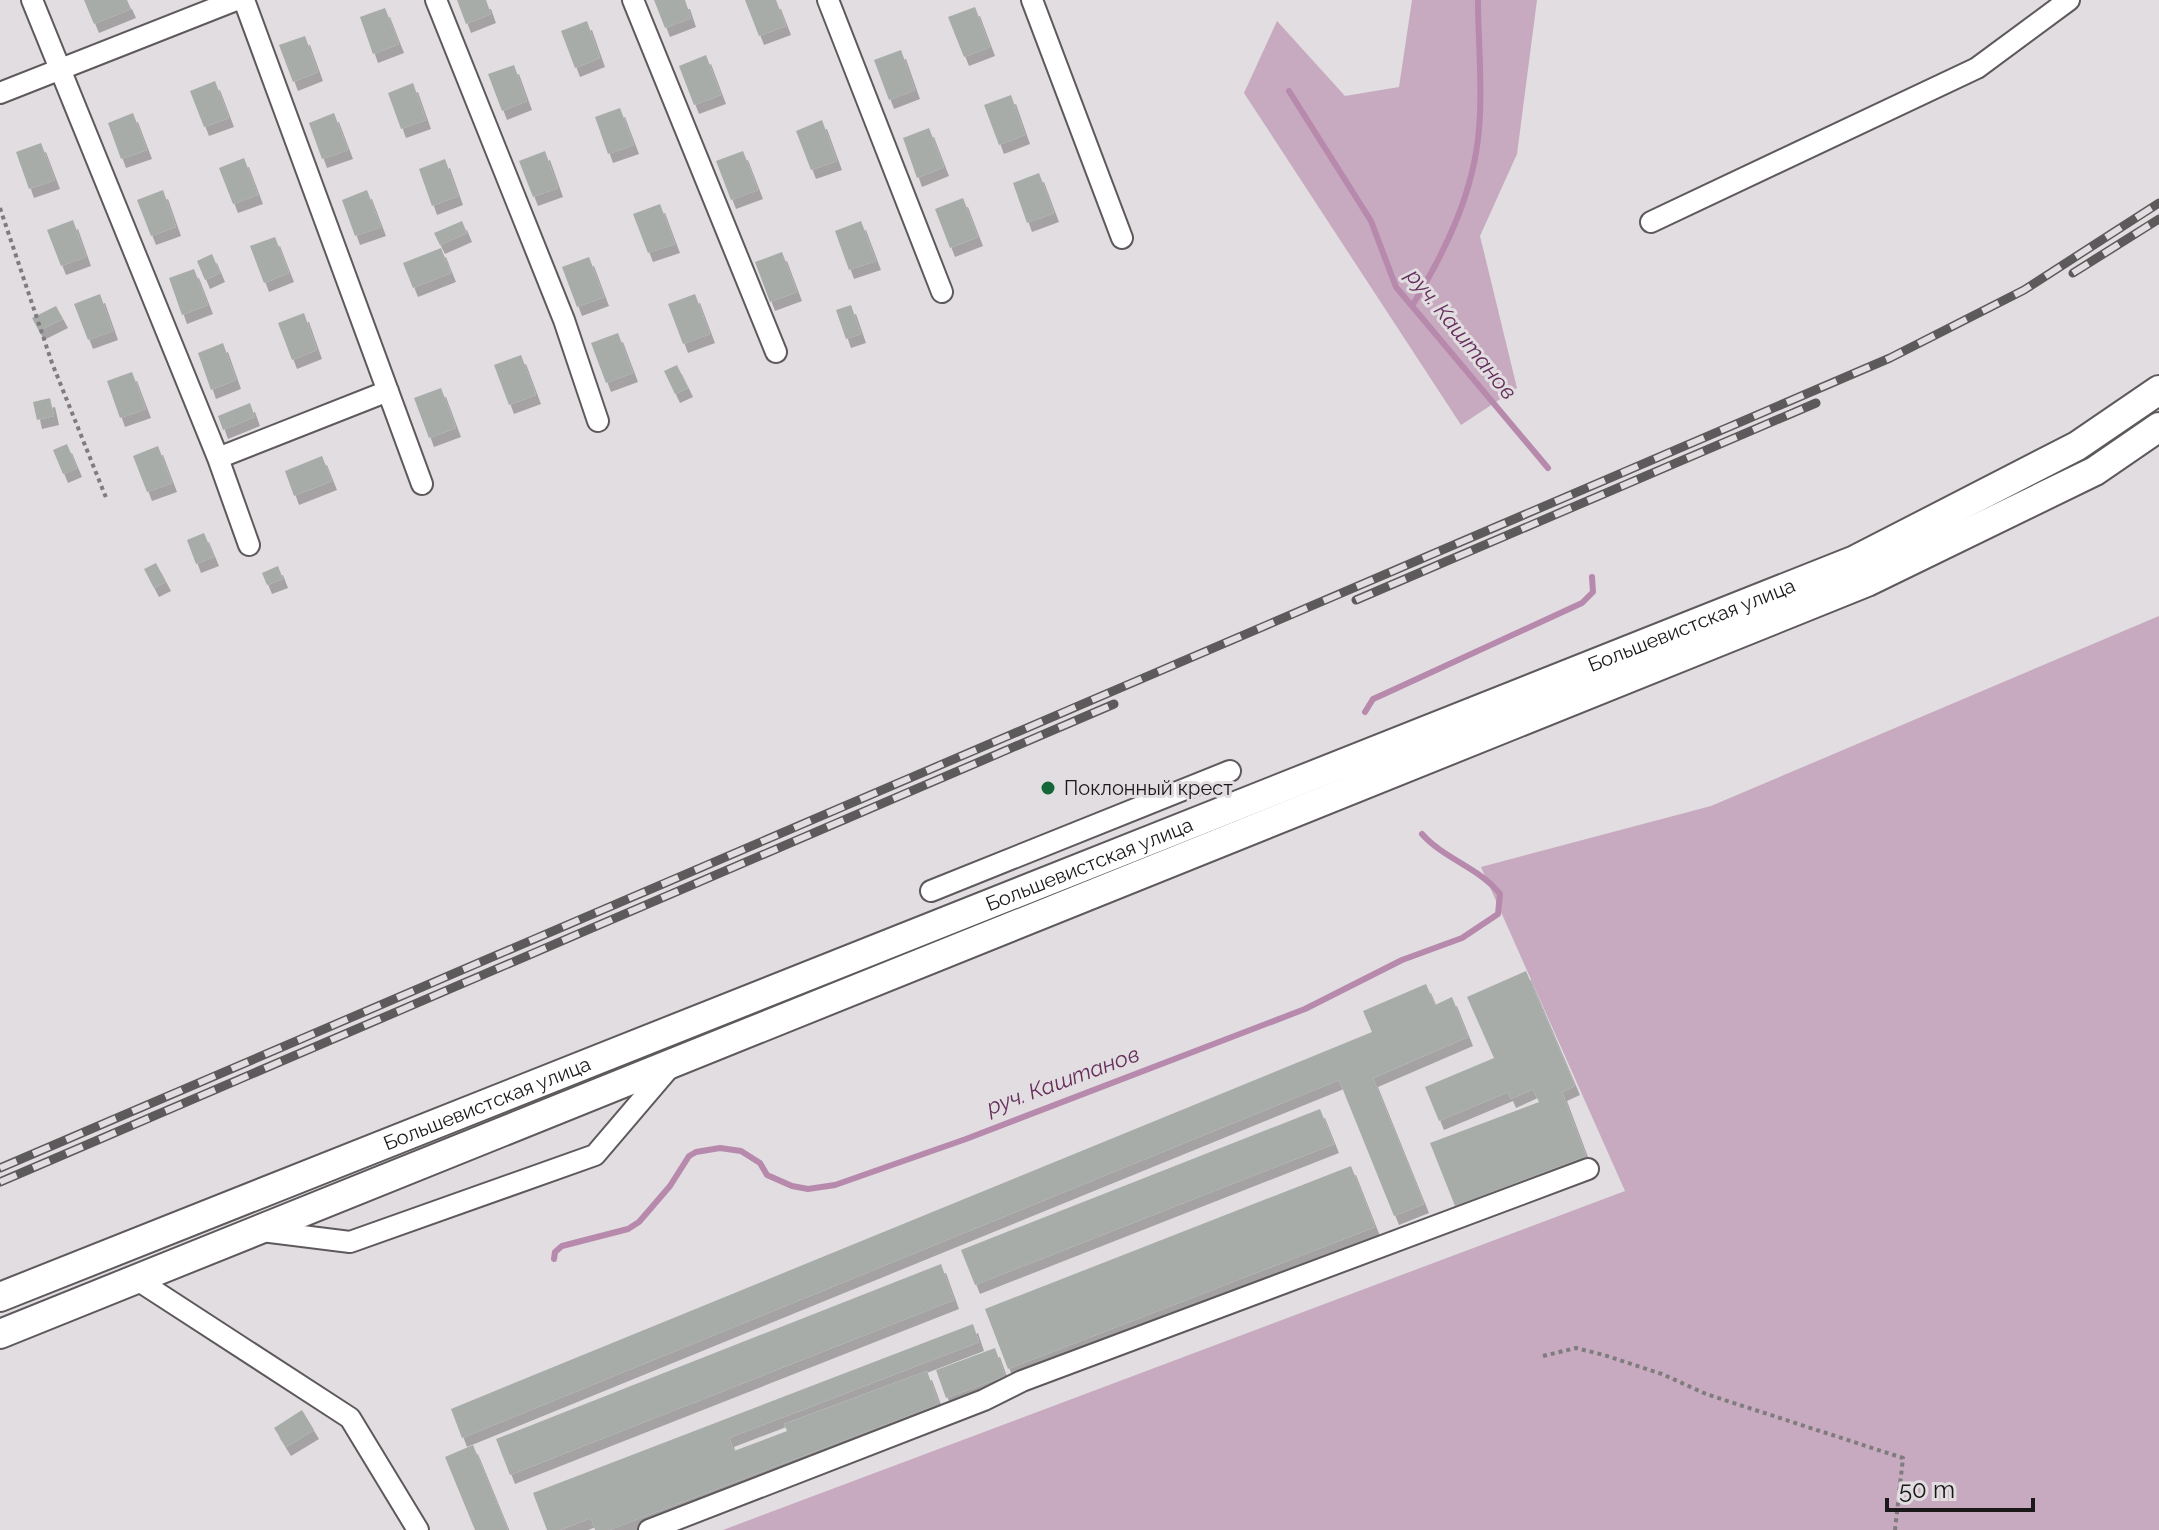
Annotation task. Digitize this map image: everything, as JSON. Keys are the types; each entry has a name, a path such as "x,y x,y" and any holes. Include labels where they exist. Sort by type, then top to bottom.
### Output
{"highway":[{"name":"Большевистская улица","path":"0,1297 1855,560 2077,446 2159,390"},
{"name":"Большевистская улица","path":"0,1334 1867,582 2095,471 2159,427"}],"street":[{"path":"32,0 218,458 249,545"},
{"path":"0,93 215,4 236,0"},
{"path":"244,0 422,484"},
{"path":"436,0 564,320 598,421"},
{"path":"633,0 776,352"},
{"path":"828,0 942,292"},
{"path":"1032,0 1122,238"},
{"path":"1651,222 1977,68 2069,0"},
{"path":"218,458 388,391"},
{"path":"931,891 1230,771"},
{"path":"258,1230 350,1242 595,1155 675,1062"},
{"path":"649,1530 984,1400 1022,1381 1588,1169"},
{"path":"136,1279 350,1418 418,1530"}],"path":[{"path":"0,208 52,363 107,500"},
{"path":"1543,1356 1576,1348 1604,1355 1751,1410 1856,1440 1903,1458 1895,1530"}],"shaded area":[{"path":"1412,0 1537,0 1517,154 1480,236 1517,388 1461,425 1244,93 1277,21 1345,96 1399,87"},
{"path":"2159,616 2159,1530 723,1530 1625,1191 1481,867 1711,806"}],"building":[{"path":"84,0 127,0 131,9 94,24"},
{"path":"457,0 486,0 491,14 466,24"},
{"path":"654,0 685,0 691,18 665,28"},
{"path":"745,0 776,0 786,26 759,36"},
{"path":"975,7 990,47 964,57 948,17"},
{"path":"385,8 399,44 373,54 360,17"},
{"path":"587,21 600,58 575,68 561,31"},
{"path":"305,36 318,72 293,82 279,45"},
{"path":"901,50 915,90 889,100 874,60"},
{"path":"706,55 721,95 694,105 679,66"},
{"path":"514,65 527,101 502,111 488,74"},
{"path":"215,81 229,118 204,127 190,91"},
{"path":"413,83 426,120 401,129 388,93"},
{"path":"1011,95 1025,135 999,145 984,105"},
{"path":"620,108 634,145 608,154 595,117"},
{"path":"133,113 147,150 121,159 108,123"},
{"path":"334,113 348,150 322,159 309,123"},
{"path":"822,120 837,161 811,170 796,131"},
{"path":"929,128 944,167 917,178 903,138"},
{"path":"41,143 55,180 29,189 16,152"},
{"path":"545,151 558,188 533,197 519,161"},
{"path":"743,151 758,190 731,200 716,161"},
{"path":"244,158 258,195 233,204 219,168"},
{"path":"445,159 458,196 432,206 419,169"},
{"path":"1039,173 1054,213 1027,223 1013,183"},
{"path":"163,190 176,227 151,236 137,200"},
{"path":"367,190 381,227 355,236 342,200"},
{"path":"963,198 978,237 950,248 935,209"},
{"path":"660,204 675,244 648,253 633,214"},
{"path":"73,220 86,257 61,266 47,230"},
{"path":"462,221 467,233 440,245 434,233"},
{"path":"861,221 876,261 849,270 835,231"},
{"path":"275,237 289,273 264,283 250,246"},
{"path":"441,248 451,273 413,288 403,263"},
{"path":"782,252 797,292 770,302 755,262"},
{"path":"212,254 220,273 205,280 197,261"},
{"path":"589,257 604,297 577,307 562,267"},
{"path":"194,269 208,305 182,315 169,278"},
{"path":"100,294 113,331 88,340 74,304"},
{"path":"695,294 710,334 683,344 668,304"},
{"path":"851,305 861,334 846,339 836,310"},
{"path":"56,306 63,319 39,331 32,318"},
{"path":"304,313 317,350 292,360 278,323"},
{"path":"618,333 633,373 606,383 591,343"},
{"path":"223,343 236,380 211,390 198,353"},
{"path":"521,355 536,395 509,405 494,365"},
{"path":"677,365 688,388 675,394 664,371"},
{"path":"132,372 146,409 120,418 107,381"},
{"path":"441,388 456,428 429,438 414,398"},
{"path":"50,398 54,416 37,420 33,402"},
{"path":"250,403 255,417 223,430 218,416"},
{"path":"67,444 77,468 63,474 53,450"},
{"path":"158,446 172,483 147,492 133,456"},
{"path":"322,456 332,481 294,496 285,471"},
{"path":"204,533 214,557 196,564 187,540"},
{"path":"156,563 166,582 154,588 144,569"},
{"path":"278,566 283,579 267,585 262,573"},
{"path":"1526,971 1575,1086 1562,1092 1586,1156 1455,1206 1430,1143 1539,1102 1533,1089 1511,1099 1508,1092 1439,1121 1425,1087 1494,1058 1467,997"},
{"path":"1426,984 1435,1005 1452,997 1468,1037 1373,1078 1424,1204 1394,1216 1339,1080 462,1438 451,1409 1372,1032 1363,1011"},
{"path":"1320,1109 1334,1144 975,1285 961,1250"},
{"path":"1351,1166 1375,1227 1008,1369 985,1309"},
{"path":"941,1264 954,1300 510,1475 496,1439"},
{"path":"973,1324 979,1342 729,1438 734,1451 787,1431 784,1424 927,1371 939,1404 609,1530 595,1530 591,1518 560,1530 547,1530 533,1493"},
{"path":"995,1348 1005,1376 946,1398 936,1370"},
{"path":"302,1410 314,1430 286,1447 274,1428"},
{"path":"473,1445 508,1530 475,1530 445,1457"}],"waterway":[{"path":"1412,306 1436,265 1456,221 1476,153 1480,113 1478,0"},
{"name":"руч. Каштанов","path":"1289,91 1371,221 1396,287 1548,468"},
{"name":"руч. Каштанов","path":"1365,712 1373,699 1582,603 1593,592 1592,577"},
{"name":"руч. Каштанов","path":"554,1259 555,1252 562,1246 628,1229 639,1222 670,1186 689,1156 696,1152 720,1148 741,1151 760,1163 767,1175 792,1186 808,1189 835,1185 966,1139 1305,1009 1402,960 1462,938 1498,914 1500,894 1482,877 1422,834"}],"railway":[{"path":"0,1168 1890,358 2024,290 2159,203"},
{"path":"2073,273 2159,219"},
{"path":"1356,600 1816,403"},
{"path":"0,1182 1114,704"}],"place":[{"name":"Поклонный крест","path":"1048,788"}]}
